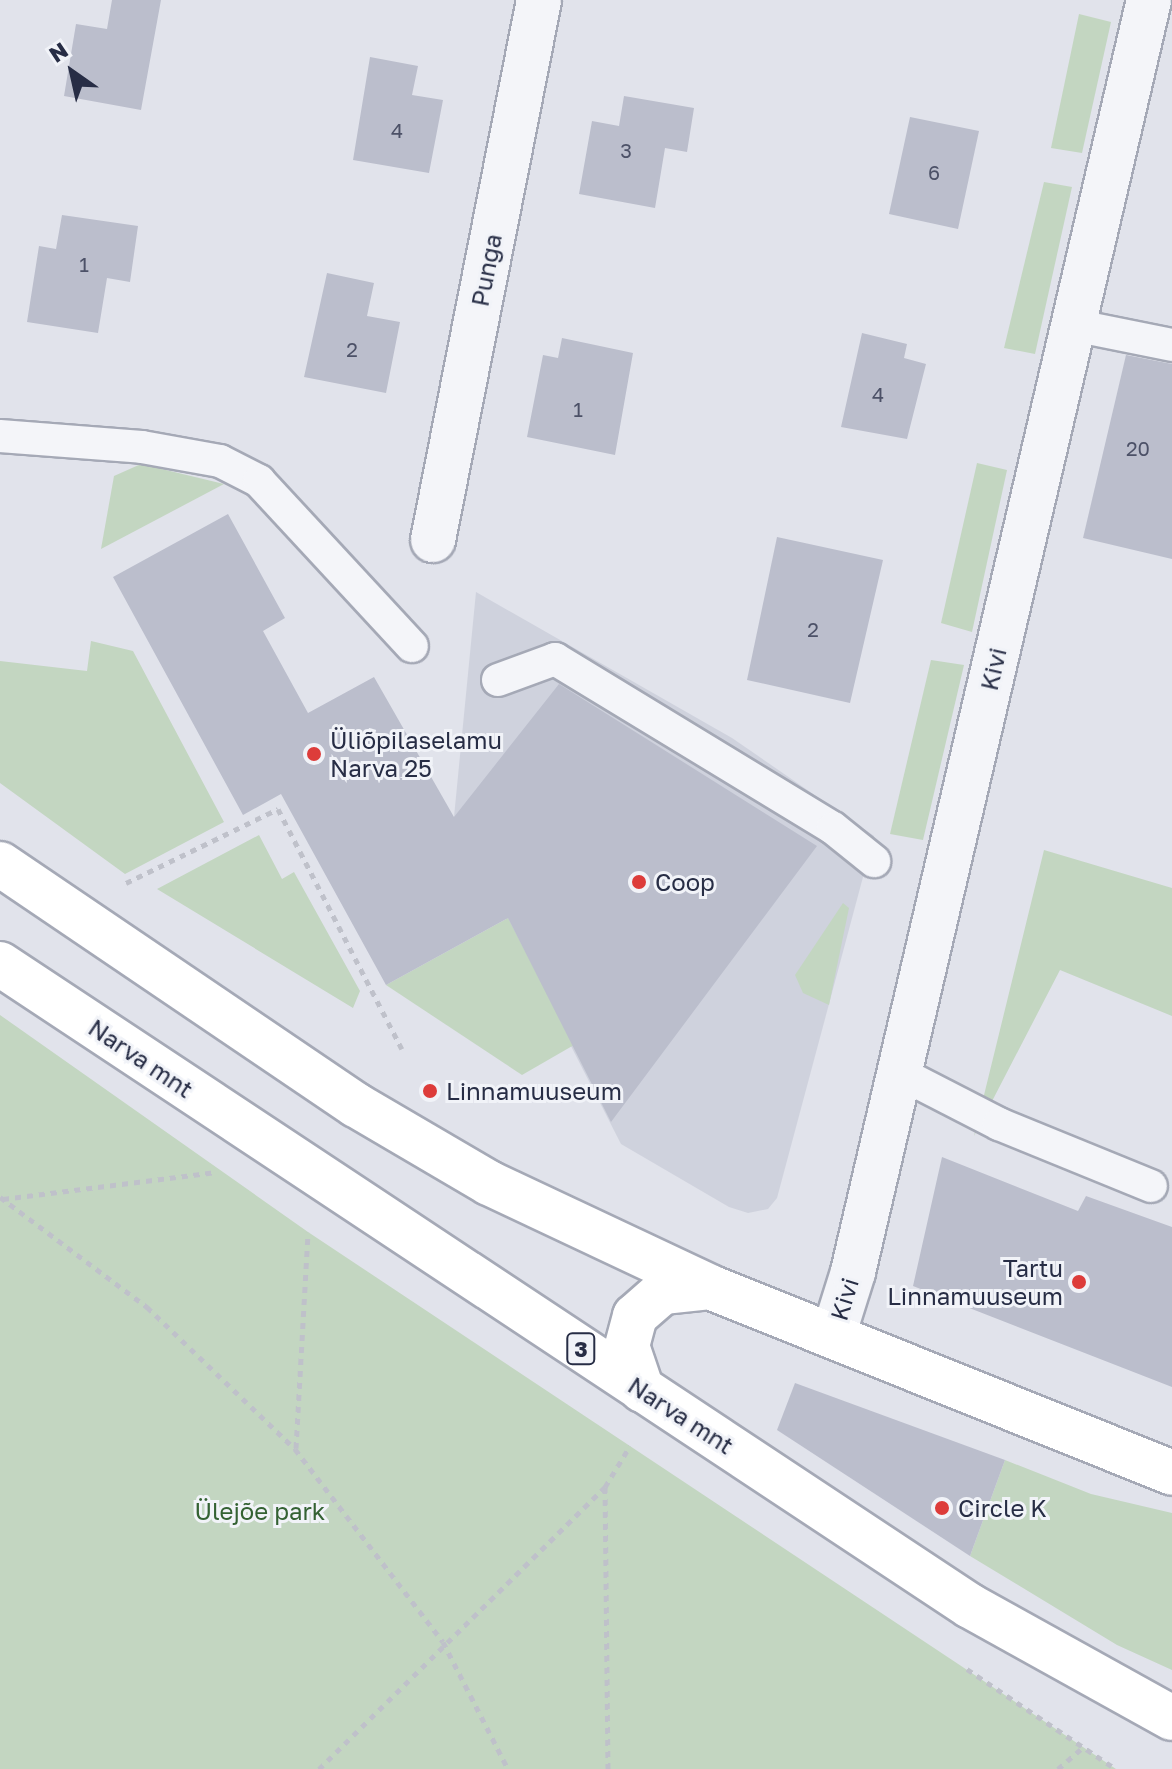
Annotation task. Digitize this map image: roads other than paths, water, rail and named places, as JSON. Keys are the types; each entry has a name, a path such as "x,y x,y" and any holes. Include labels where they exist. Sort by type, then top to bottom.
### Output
{"highway":[{"path":"0,864 356,1105 489,1183 710,1287 1172,1473"},
{"name":"Narva mnt","path":"0,964 970,1606 1172,1718"},
{"path":"642,1390 627,1346 635,1316 663,1292 710,1287"}],"street":[{"name":"Punga","path":"433,540 539,0"},
{"name":"Kivi","path":"833,1336 898,1072 1149,0"}],"lane":[{"path":"1073,325 1172,345"},
{"path":"0,436 88,453 220,461 259,481 412,646"},
{"path":"498,680 555,659 833,828 874,861"},
{"path":"898,1072 999,1124 1151,1186"}],"place":[{"name":"Üliõpilaselamu Narva 25","path":"314,754"},
{"name":"Coop","path":"639,882"},
{"name":"Linnamuuseum","path":"430,1091"},
{"name":"Tartu Linnamuuseum","path":"1079,1282"},
{"name":"Circle K","path":"942,1508"}],"park label":[{"name":"Ülejõe park","path":"260,1511"}]}
